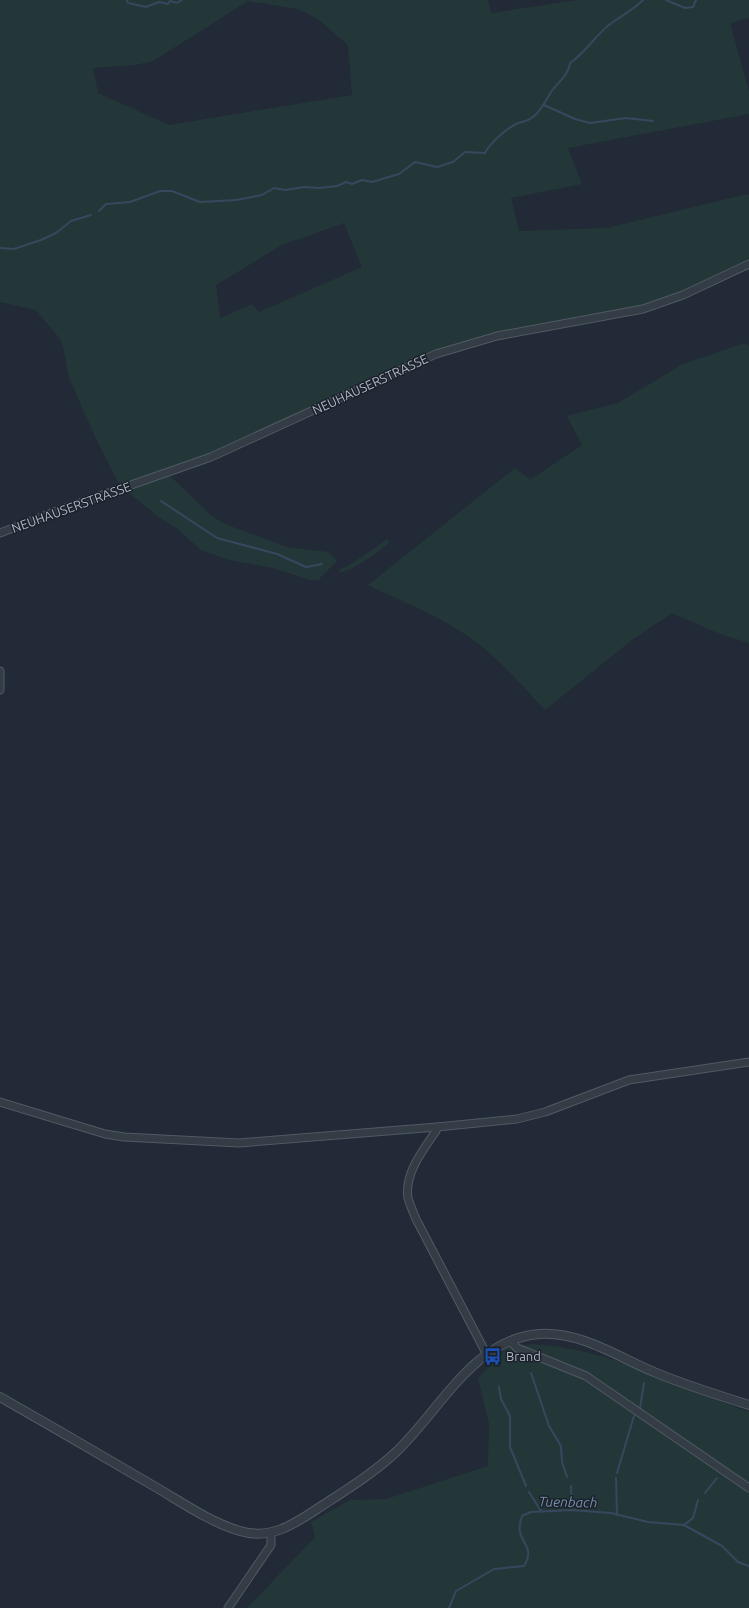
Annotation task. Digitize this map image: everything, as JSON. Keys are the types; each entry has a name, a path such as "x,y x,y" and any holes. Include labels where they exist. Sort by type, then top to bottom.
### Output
{"street":[{"name":"NEUHAUSERSTRASSE","path":"0,533 54,512 211,457 436,354 497,336 643,309 694,290 749,264"},
{"path":"0,671 0,690"},
{"path":"0,1102 105,1134 124,1137 214,1143 259,1142 437,1128 517,1118 545,1112 629,1080 749,1062"},
{"path":"437,1128 416,1162 408,1198 416,1219 486,1353"},
{"path":"0,1397 222,1525 241,1532 256,1534 271,1533 293,1525 381,1465 404,1443 462,1377 486,1353 510,1341 540,1334 571,1337 675,1380 749,1405"},
{"path":"510,1341 517,1348 569,1368 597,1383 749,1488"},
{"path":"228,1608 271,1546 271,1533"}],"shaded area":[{"path":"0,0 488,0 491,13 577,0 749,0 749,18 730,23 749,91 749,114 568,148 582,184 511,198 519,231 607,228 747,194 749,195 749,272 744,267 643,309 497,336 436,354 168,474 212,516 225,524 287,547 328,552 337,561 318,580 310,580 273,568 229,560 201,550 176,528 160,518 123,488 117,480 97,441 69,378 60,339 36,310 0,302","holes":["248,1 298,9 318,19 348,45 352,95 169,125 98,93 93,68 135,65 153,61","344,223 362,267 259,312 252,304 220,318 216,285 282,245"]},
{"path":"744,343 749,346 749,643 720,634 672,613 632,640 545,710 502,664 483,647 448,624 368,585 515,468 530,480 582,445 567,416 618,403 681,365"},
{"path":"388,539 389,543 366,560 353,568 339,573 340,569 348,566"},
{"path":"532,1344 561,1347 616,1361 643,1370 749,1412 749,1608 247,1608 315,1537 311,1522 350,1500 386,1499 488,1466 489,1424 478,1378 506,1348"}],"waterway":[{"path":"127,0 128,3 146,7 159,2 168,4 170,1 177,3 182,0"},
{"path":"99,211 106,204 130,202 160,191 172,191 200,202 236,200 262,195 274,188 285,190 304,187 319,188 337,186 346,182 352,184 362,180 372,182 399,174 415,162 437,167 453,162 465,152 485,153 494,141 508,129 533,117 562,79 570,63 582,54 607,26 643,0"},
{"path":"666,0 685,8 693,7 696,0"},
{"path":"544,105 575,119 590,123 626,118 653,121"},
{"path":"0,248 14,249 41,240 56,233 71,221 91,215"},
{"path":"161,501 217,538 277,554 306,567 322,564"},
{"path":"531,1373 549,1426 561,1446 562,1462 567,1477"},
{"path":"640,1408 644,1383"},
{"path":"499,1387 501,1399 510,1416 510,1447 526,1486"},
{"path":"617,1473 634,1416"},
{"path":"616,1478 617,1515"},
{"path":"705,1493 717,1478"},
{"path":"571,1486 572,1510"},
{"path":"529,1492 541,1511"},
{"path":"684,1525 693,1518 698,1500"},
{"name":"Tuenbach","path":"449,1608 456,1591 494,1569 524,1566 528,1558 528,1552 520,1532 520,1525 522,1516 531,1512 572,1510 611,1513 648,1522 684,1525 722,1546 738,1562 749,1566"}],"place":[{"name":"Brand","path":"493,1356"}]}
